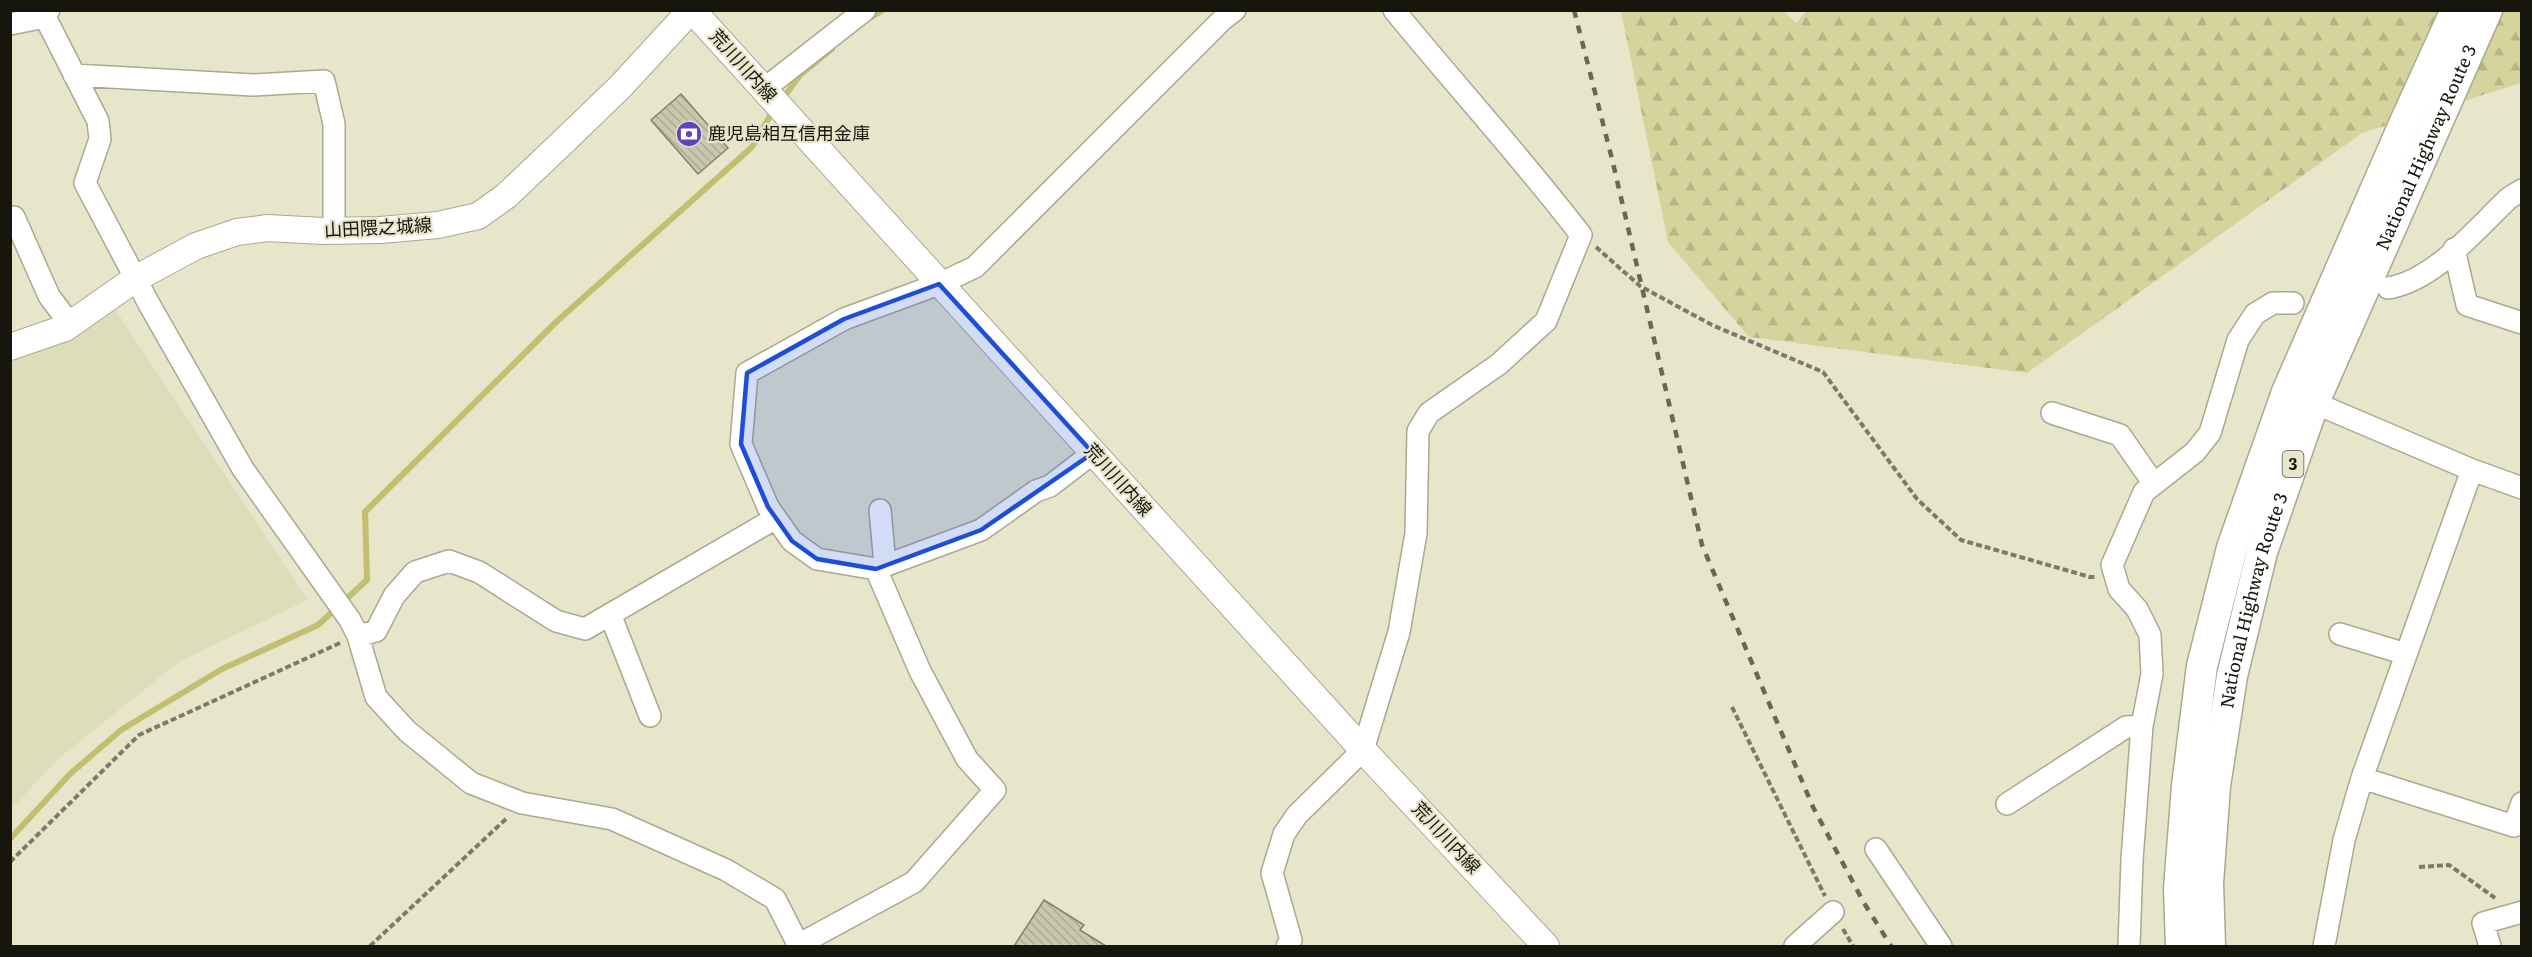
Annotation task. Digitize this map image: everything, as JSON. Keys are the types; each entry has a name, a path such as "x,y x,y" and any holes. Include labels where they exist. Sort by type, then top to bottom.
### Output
{"highway":[{"name":"National Highway Route 3","path":"2210,946 2208,883 2215,786 2232,676 2301,397 2405,122 2456,10"},
{"name":"National Highway Route 3","path":"2181,946 2180,889 2185,809 2202,666 2232,548 2301,397 2487,10"}],"main road":[{"name":"荒川川内線","path":"691,10 1363,750 1546,946"},
{"name":"山田隈之城線","path":"10,347 65,328 135,279 196,246 237,232 268,228 334,231 438,225 478,216 506,196 621,86 691,10"}],"street":[{"path":"773,99 865,10"},
{"path":"1093,453 1050,486 1036,491 981,530 880,567 817,559 792,541 768,507 741,444 747,373 844,319 939,284 975,267 1222,20 1235,10"},
{"path":"1293,944 1272,873 1284,834 1297,815 1363,750 1399,632 1416,533 1418,431 1429,413 1498,364 1546,321 1581,235 1511,147 1475,109 1394,10"},
{"path":"10,24 47,14 74,75 98,121 100,139 85,183 135,279 243,469 358,636 376,697 407,731 471,783 522,803 612,819 726,870 775,899 799,946 914,882 995,790 967,759 920,671 880,567 879,510"},
{"path":"74,75 253,85 324,81 334,124 334,231"},
{"path":"2388,288 2404,285 2426,275 2510,198 2522,190"},
{"path":"15,231 50,296 70,324"},
{"path":"2454,249 2467,305 2522,323"},
{"path":"2129,946 2132,860 2142,726 2152,674 2150,635 2137,609 2119,589 2112,565 2144,492 2195,452 2210,433 2238,340 2254,314 2273,303 2293,303"},
{"path":"2301,397 2472,470 2522,488"},
{"path":"2052,413 2120,435 2154,484"},
{"path":"2324,946 2344,840 2361,778 2472,470"},
{"path":"358,636 376,631 394,596 415,572 449,561 479,572 556,621 585,629 776,518"},
{"path":"610,614 651,716"},
{"path":"2340,634 2406,654"},
{"path":"2007,804 2126,727 2142,726"},
{"path":"2361,778 2514,826 2522,803"},
{"path":"1876,849 1941,946"},
{"path":"1795,946 1833,912"},
{"path":"2490,946 2483,923 2514,914"}],"path":[{"path":"1581,235 1640,286 1712,325 1823,372 1917,499 1961,540 2090,577 2113,574"},
{"path":"10,862 139,735 358,636"},
{"path":"1732,707 1852,946"},
{"path":"370,946 522,803"},
{"path":"2419,867 2449,865 2514,914"}],"highlighted area":[{"path":"939,284 1093,453 981,530 876,569 817,559 792,541 768,507 741,444 747,373 844,319"}],"shaded area":[{"path":"113,306 308,600 180,661 57,760 11,809 11,362 73,332"}],"green space":[{"path":"1807,10 2521,11 2521,83 2362,133 2027,373 1749,337 1668,242 1621,11 1784,11 1796,23"}],"building":[{"name":"鹿児島相互信用金庫","path":"681,94 728,148 698,174 651,120"},
{"path":"1044,900 1084,925 1080,930 1106,946 1014,946"}],"waterway":[{"path":"868,19 883,10"},
{"path":"781,101 800,75 832,49"},
{"path":"10,839 70,774 121,730 222,669 318,625 367,580 365,512 555,323 752,147 774,109"}],"railway":[{"path":"1574,10 1612,159 1702,545 1813,807 1864,903 1891,946"}],"place":[{"name":"鹿児島相互信用金庫","path":"689,134"}]}
